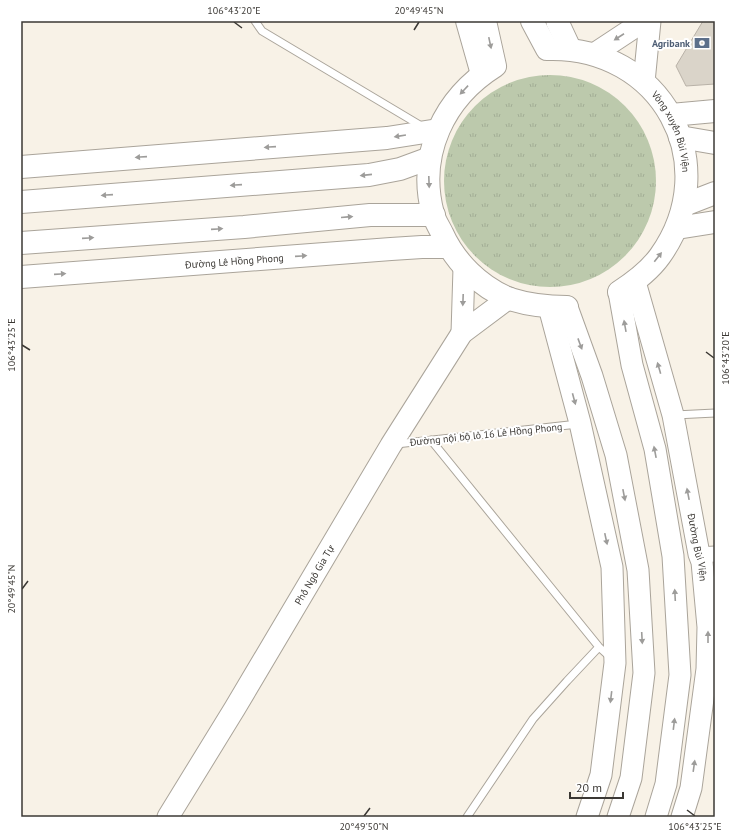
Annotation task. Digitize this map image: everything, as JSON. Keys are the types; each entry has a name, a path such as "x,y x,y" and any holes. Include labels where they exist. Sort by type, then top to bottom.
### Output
{"main road":[{"path":"467,21 488,70"},
{"path":"485,21 488,70"},
{"name":"Vòng xuyến Bùi Viện","path":"532,21 547,49 570,49 594,54 621,65 644,82 660,99 670,115 680,137 686,159 687,182 684,205 677,228 659,257 627,287"},
{"path":"558,21 570,49"},
{"path":"594,54 644,21"},
{"path":"644,82 650,21"},
{"path":"488,70 464,89 434,131 429,177 429,190 434,215 448,247 464,268 485,285 509,298 529,304 558,307"},
{"path":"670,115 715,111"},
{"path":"21,167 387,138 434,131"},
{"path":"680,137 715,143"},
{"path":"21,202 369,175 400,169 430,158"},
{"path":"684,205 715,193"},
{"path":"21,243 244,227 370,215 434,215"},
{"path":"677,228 715,222"},
{"name":"Đường Lê Hồng Phong","path":"21,277 399,249 448,247"},
{"path":"462,333 464,268"},
{"path":"627,287 632,366 655,449 673,556 680,675 666,784 656,817"},
{"name":"Đường Bùi Viện","path":"627,287 673,415 707,554 702,562 708,627 707,669 691,788 682,817"},
{"path":"462,333 509,298"},
{"path":"558,307 580,423 612,567 615,662 602,775 587,817"},
{"path":"558,307 592,376 616,455 638,570 644,673 631,778 618,817"},
{"name":"Phố Ngô Gia Tự","path":"168,817 235,708 391,445 462,333"},
{"path":"680,675 707,669"}],"lane":[{"path":"255,21 262,31 434,131"},
{"path":"673,415 715,412"},
{"name":"Đường nội bộ lô 16 Lê Hồng Phong","path":"391,445 580,423"},
{"path":"431,440 599,647 615,662"},
{"path":"467,817 533,719 599,647"}],"green space":[{"path":"540,75 560,75 581,79 600,87 625,106 638,122 648,140 654,160 656,181 654,202 648,222 638,240 625,256 600,275 581,283 560,287 540,287 519,283 500,275 483,263 468,248 456,231 448,212 444,191 444,171 448,150 456,131 468,114 483,99 500,87 519,79"}],"building":[{"name":"Agribank","path":"703,21 715,21 715,84 686,86 676,66"}],"place":[{"name":"Agribank","path":"702,43"}]}
